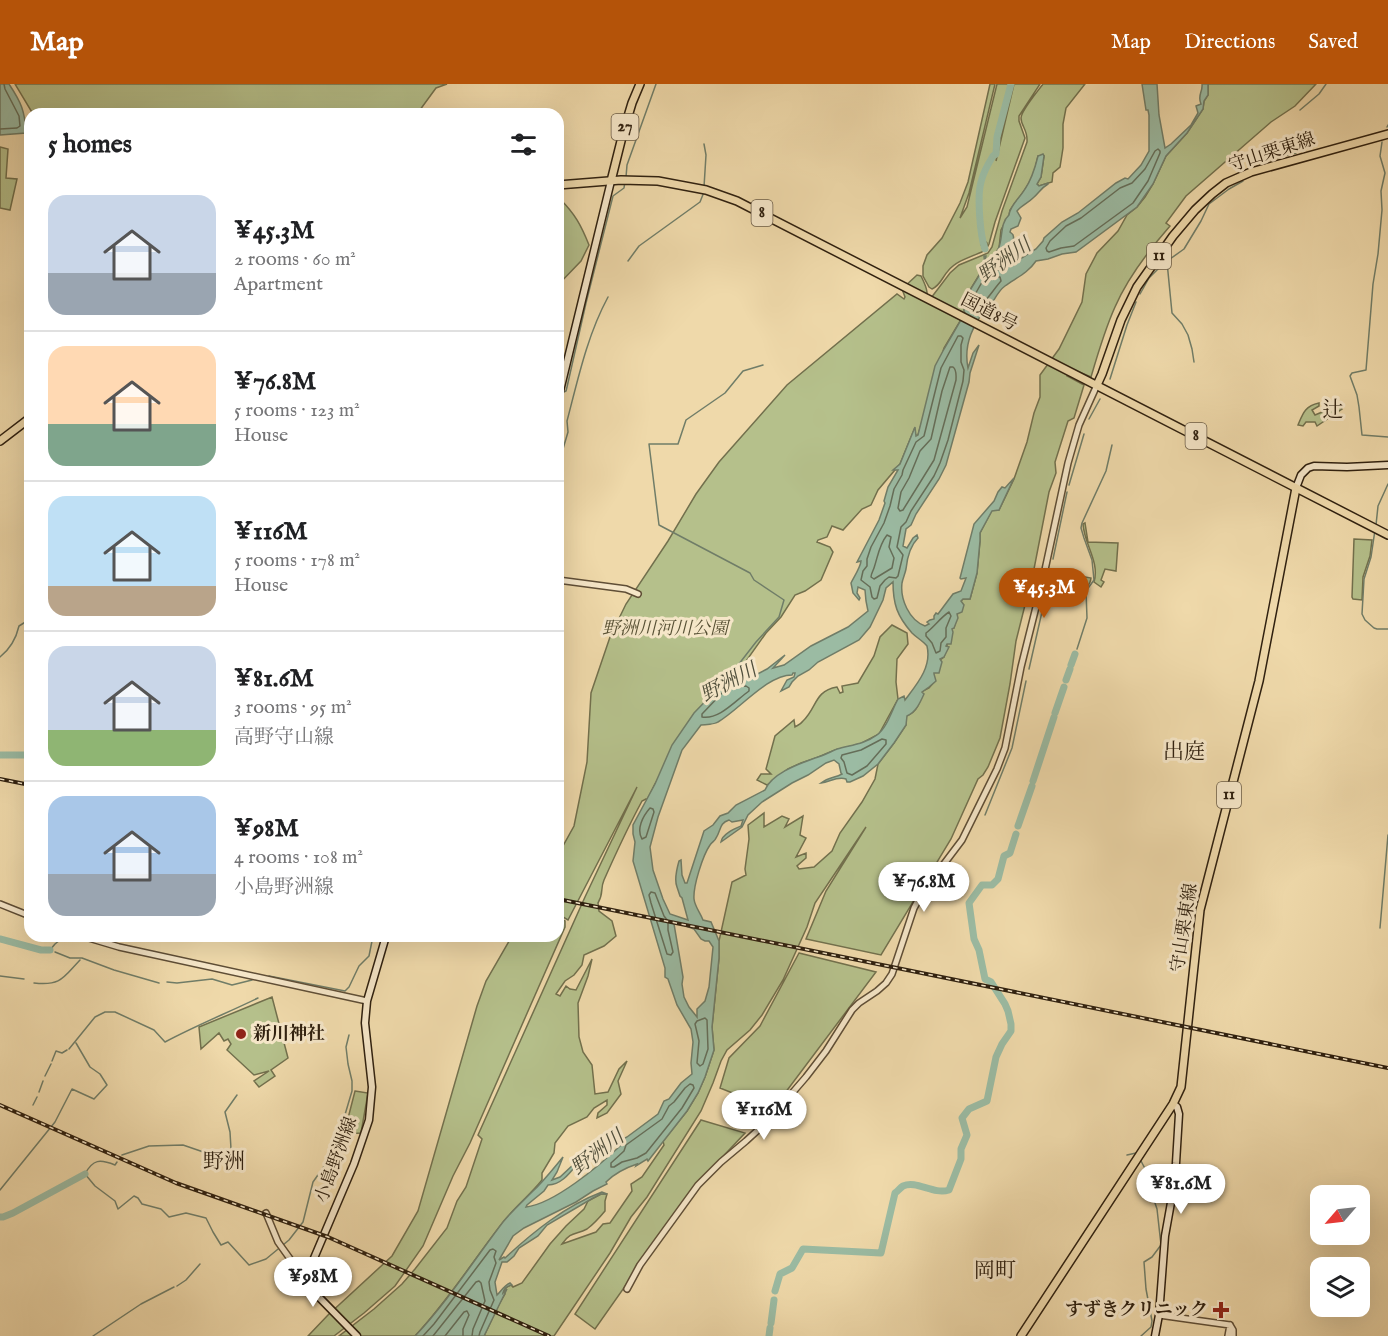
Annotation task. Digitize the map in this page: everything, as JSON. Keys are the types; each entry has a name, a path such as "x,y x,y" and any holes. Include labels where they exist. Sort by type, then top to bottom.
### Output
{"main road":[{"name":"27","path":"611,181 623,133 640,84"},
{"name":"守山栗東線","path":"1094,384 1102,374 1120,320 1137,286 1173,236 1212,194 1226,183 1251,172 1388,134"},
{"name":"国道8号","path":"564,185 629,180 658,181 719,194 761,212 1388,535"},
{"path":"564,374 611,181"},
{"path":"0,441 24,423"},
{"path":"1296,488 1301,474 1314,466 1388,465"},
{"name":"守山栗東線","path":"1021,1336 1180,1091 1200,910 1259,681 1296,488"},
{"name":"小島野洲線","path":"306,1277 354,1164 369,1120 372,1087 365,1023 367,1000 384,942"},
{"path":"1155,1336 1159,1316 1165,1236 1178,1143 1179,1114 1173,1104"},
{"path":"306,1277 311,1289 357,1336"}],"street":[{"path":"627,1289 640,1265 698,1185 768,1121 826,1051 852,1010 886,983 892,974 914,908 922,893 962,840 1005,748 1021,667 1068,463 1094,384"},
{"path":"564,581 626,589 638,594"},
{"path":"0,904 24,914"},
{"path":"104,942 367,1000"},
{"path":"266,1213 281,1247 306,1277"},
{"path":"1159,1316 1230,1325 1230,1336"}],"green space":[{"path":"15,84 447,84 436,88 421,108 29,108"},
{"path":"990,84 995,84 969,193 960,218 967,207 997,84 1012,84 996,161 1014,84 1040,84 1019,116 1025,138 987,248 985,241 981,244 982,252 955,265 932,289 923,276 923,266 927,255 942,238 968,182"},
{"name":"野洲川河川公園","path":"1043,84 1085,84 1066,108 1060,167 1053,173 1052,182 1039,186 1037,184 1041,177 1044,156 1038,156 1034,174 1010,210 1001,230 999,248 967,295 965,313 944,348 918,435 916,436 914,430 900,464 878,490 871,505 862,509 843,530 832,526 827,537 818,540 817,542 830,547 833,552 821,580 795,595 732,681 719,687 655,784 647,800 642,801 604,880 598,903 599,911 612,921 616,936 604,946 584,955 582,965 565,981 556,994 560,996 566,986 576,990 592,959 578,1003 579,1037 583,1052 592,1065 595,1094 608,1092 619,1069 627,1061 618,1081 621,1094 607,1113 597,1118 598,1113 607,1105 607,1100 594,1108 587,1117 568,1126 555,1143 554,1153 542,1173 542,1180 504,1221 450,1294 415,1336 339,1336 402,1284 447,1228 457,1201 466,1187 482,1139 478,1135 637,787 568,920 564,918 564,844 574,826 587,762 591,693 610,637 626,604 719,462 787,385 897,294 904,299 902,289 917,275 921,276 924,283 928,302 959,265 988,253 1027,142 1021,118"},
{"path":"1208,84 1316,84 1295,106 1271,122 1186,196 1166,223 1170,226 1140,264 1120,296 1111,315 1091,377 1070,368 1067,376 1084,385 1074,418 1068,421 1055,462 1056,473 1049,492 1034,569 1016,641 1000,738 988,767 978,779 951,839 881,955 806,939 826,891 866,827 815,903 807,927 783,980 762,1015 750,1030 727,1050 701,1111 647,1197 631,1217 610,1253 554,1336 484,1336 505,1294 502,1293 506,1287 522,1283 550,1244 584,1209 588,1201 601,1194 607,1194 605,1211 599,1218 587,1229 568,1237 562,1244 596,1232 603,1224 610,1223 632,1191 631,1184 642,1177 664,1145 663,1141 698,1093 714,1050 712,1027 719,941 732,882 746,875 748,825 764,813 764,827 782,816 789,819 785,827 803,816 800,835 806,838 796,857 806,853 806,858 797,866 799,869 814,867 832,851 840,833 875,779 878,764 906,725 906,716 916,709 921,692 935,681 933,674 944,657 961,601 970,599 977,573 980,533 992,510 999,510 1014,479 1040,397 1040,375 1059,349 1082,302 1086,274 1097,253 1118,231 1127,215 1145,197 1166,156 1187,133 1203,109 1208,95"},
{"path":"0,147 8,149 6,178 17,179 10,210 0,208"},
{"path":"564,203 577,220 589,245 581,261 564,279"},
{"path":"1319,403 1319,406 1312,410 1315,415 1339,405 1342,409 1317,426 1315,422 1306,422 1303,426 1298,425 1305,411"},
{"path":"1085,523 1088,542 1118,543 1116,571 1105,569 1101,580 1104,582 1101,587 1094,582 1095,567 1084,531 1083,524"},
{"path":"1354,539 1372,540 1370,556 1363,577 1362,600 1352,597"},
{"path":"1054,571 1091,578 1088,586 1077,593 1075,604 1055,599 1056,593 1049,590"},
{"path":"892,625 907,633 908,644 897,659 898,699 879,734 860,744 835,750 801,763 788,769 767,785 757,780 761,774 771,774 766,769 775,736 794,720 795,727 801,723 824,692 837,687 840,693 843,692 842,686 858,683 874,656 880,637"},
{"path":"509,942 558,942 423,1246 395,1286 364,1313 334,1336 308,1336 392,1256 418,1211 486,981"},
{"path":"799,953 876,972 773,1109 720,1088 729,1058 760,1026"},
{"name":"新川神社","path":"272,997 288,1058 271,1070 275,1076 259,1087 254,1081 269,1071 254,1075 227,1050 231,1044 228,1039 224,1041 219,1033 201,1049 199,1027"},
{"path":"355,1091 368,1093 361,1133 344,1134"},
{"path":"701,1120 745,1133 697,1184 595,1329 575,1314"}],"water":[{"path":"0,84 9,84 22,107 24,133 0,135"},
{"name":"野洲川","path":"1142,84 1157,84 1159,115 1165,148 1191,125 1198,113 1196,106 1201,104 1202,84 1208,84 1208,95 1203,109 1187,133 1166,156 1153,184 1137,207 1076,252 1036,261 1026,272 1000,290 990,306 988,305 983,312 968,342 968,368 973,353 979,345 946,465 911,525 906,529 903,546 907,548 917,535 918,538 908,557 902,583 902,596 910,614 919,623 925,626 929,624 927,622 934,619 936,613 938,614 953,594 961,591 966,578 960,578 974,524 994,501 1002,487 1005,488 1014,478 999,510 992,511 980,533 977,573 970,599 961,601 964,605 962,612 957,614 958,618 952,629 951,644 947,644 946,646 949,647 944,657 940,659 942,662 939,673 934,673 936,681 922,692 924,694 919,704 907,716 906,725 878,764 863,776 850,782 840,778 821,783 842,774 839,764 834,760 826,763 762,802 748,815 742,827 721,842 726,834 741,826 743,820 732,822 729,820 723,823 716,839 704,856 694,899 703,920 711,922 719,941 719,958 712,1027 714,1050 698,1093 687,1111 648,1161 647,1159 636,1166 637,1164 620,1171 606,1182 607,1184 513,1236 499,1260 505,1258 538,1229 562,1212 602,1192 607,1194 593,1198 547,1225 538,1236 519,1248 507,1262 502,1262 495,1282 497,1295 508,1284 512,1285 504,1290 503,1293 507,1289 484,1336 415,1336 450,1295 503,1222 563,1157 552,1180 560,1177 575,1163 579,1154 590,1145 607,1138 590,1146 589,1149 597,1148 584,1156 563,1180 548,1185 526,1207 550,1199 589,1173 620,1146 612,1146 658,1114 664,1101 669,1099 681,1083 692,1074 691,1029 665,977 665,968 633,861 635,842 633,825 655,784 672,745 694,713 719,687 732,681 748,679 767,669 785,655 773,668 784,665 811,646 848,627 868,611 865,590 858,587 859,600 853,593 851,583 861,561 857,562 879,520 888,487 898,470 893,470 900,464 915,427 916,436 918,435 935,366 965,313 967,295 985,266 984,256 986,256 987,264 998,249 1004,222 1030,181 1038,156 1043,154 1044,156 1041,177 1037,184 1039,186 1048,184 1017,211 1021,218 1018,226 1010,232 1014,239 994,272 1009,266 1036,249 1044,238 1062,222 1078,213 1116,183 1125,178 1128,179 1141,165 1149,151 1149,115 1146,110","holes":["893,582 899,615 912,633 927,646 927,661 919,681 905,700 904,696 898,699 881,732 877,735 787,770 774,779 765,790 720,816 704,831 687,883 682,875 681,860 679,861 676,884 688,920 670,914 653,870 650,847 658,817 682,750 701,725 718,722 763,687 795,673 794,677 787,680 781,691 789,687 798,676 818,662 859,640 870,627 886,588","678,923 694,929 701,939 709,941 713,947 709,987 705,1001 697,1009 697,1017 684,997 674,924"]}],"waterway":[{"path":"626,177 627,165 656,84"},
{"name":"野洲川","path":"985,249 980,216 980,188 986,169 996,154 997,137 1011,84"},
{"path":"1300,110 1319,94 1326,84"},
{"path":"1258,163 1296,153 1302,132"},
{"path":"1382,142 1380,156 1385,173 1381,191 1382,210 1366,370 1352,373 1350,376 1357,395 1362,435 1388,437"},
{"path":"704,144 706,155 704,187"},
{"path":"564,392 613,196 624,188 625,181"},
{"path":"1140,294 1149,278 1163,264 1184,249 1209,204 1243,181"},
{"path":"628,261 639,246 700,202 704,192"},
{"path":"1167,262 1172,313 1188,335 1194,362"},
{"path":"564,446 568,432 567,421 579,374 589,342 608,297"},
{"path":"1110,379 1136,302"},
{"name":"野洲川","path":"721,687 779,617 784,600 754,580 750,573 659,525 649,444 678,444 686,420 725,393 743,371 763,365"},
{"path":"1089,419 1100,399"},
{"path":"1069,485 1084,434"},
{"path":"1077,649 1087,618 1086,591 1094,580 1092,560 1081,528 1106,471 1112,445"},
{"path":"1376,525 1378,506 1388,484"},
{"path":"1053,559 1067,492"},
{"path":"1375,530 1371,557 1364,579 1362,614 1374,628 1388,629"},
{"path":"1029,669 1044,603"},
{"path":"0,657 12,643 19,626 24,623"},
{"path":"1071,665 1075,654"},
{"path":"1066,680 1070,669"},
{"path":"985,815 1012,748 1026,681"},
{"path":"1055,713 1064,687"},
{"path":"1033,781 1054,717"},
{"path":"0,755 24,755"},
{"path":"1018,826 1032,786"},
{"path":"775,1291 780,1274 792,1268 803,1249 881,1253 895,1193 903,1186 914,1185 937,1191 949,1190 967,1135 962,1118 969,1109 987,1101 996,1057 1011,1031 1005,1004 991,982 985,979 979,950 974,939 969,903 982,885 992,885 998,879 1004,856 1010,853 1016,834"},
{"path":"1380,928 1388,835"},
{"path":"0,939 41,950 50,950"},
{"path":"50,950 58,942"},
{"path":"269,976 345,991 359,966 369,956 372,942"},
{"path":"55,952 70,958 82,958 159,983"},
{"path":"34,983 56,982 80,960"},
{"path":"0,976 24,979"},
{"path":"167,982 212,979 232,985 252,980"},
{"path":"69,1049 95,1017 105,1012 115,1012 154,1030 165,1042 258,998"},
{"path":"117,1162 115,1165 105,1162 94,1163 85,1174 95,1186 115,1201 118,1209 134,1196 142,1204 161,1209 169,1217 186,1213 206,1218 221,1245 228,1242 249,1265 266,1259 289,1240 303,1222 313,1182 327,1162 344,1118 352,1091 346,1047 349,1035"},
{"path":"0,1190 55,1122 72,1089 94,1099 107,1085 100,1074 90,1067 76,1043"},
{"path":"52,1061 56,1051 62,1053 67,1050"},
{"path":"45,1076 51,1064"},
{"path":"39,1092 43,1081"},
{"path":"231,1149 225,1112 237,1095"},
{"path":"33,1105 37,1097"},
{"path":"122,1155 149,1146 183,1145 215,1156"},
{"path":"1127,1155 1136,1153"},
{"path":"1140,1159 1153,1184 1161,1245 1152,1257 1144,1262 1152,1321 1151,1327 1141,1336"},
{"path":"0,1217 13,1213 85,1174"},
{"path":"177,1286 186,1280 200,1264"},
{"path":"93,1336 141,1304 174,1287"},
{"path":"771,1323 774,1300"},
{"path":"769,1336 770,1328"}],"railway":[{"path":"0,779 24,784"},
{"path":"564,900 1388,1068"},
{"path":"0,1105 176,1183 328,1237 549,1336"}],"place":[{"name":"新川神社","path":"241,1034"},
{"name":"すずきクリニック","path":"1221,1310"}],"district":[{"name":"辻","path":"1333,410"},
{"name":"出庭","path":"1184,752"},
{"name":"野洲","path":"224,1162"},
{"name":"岡町","path":"995,1271"}]}
